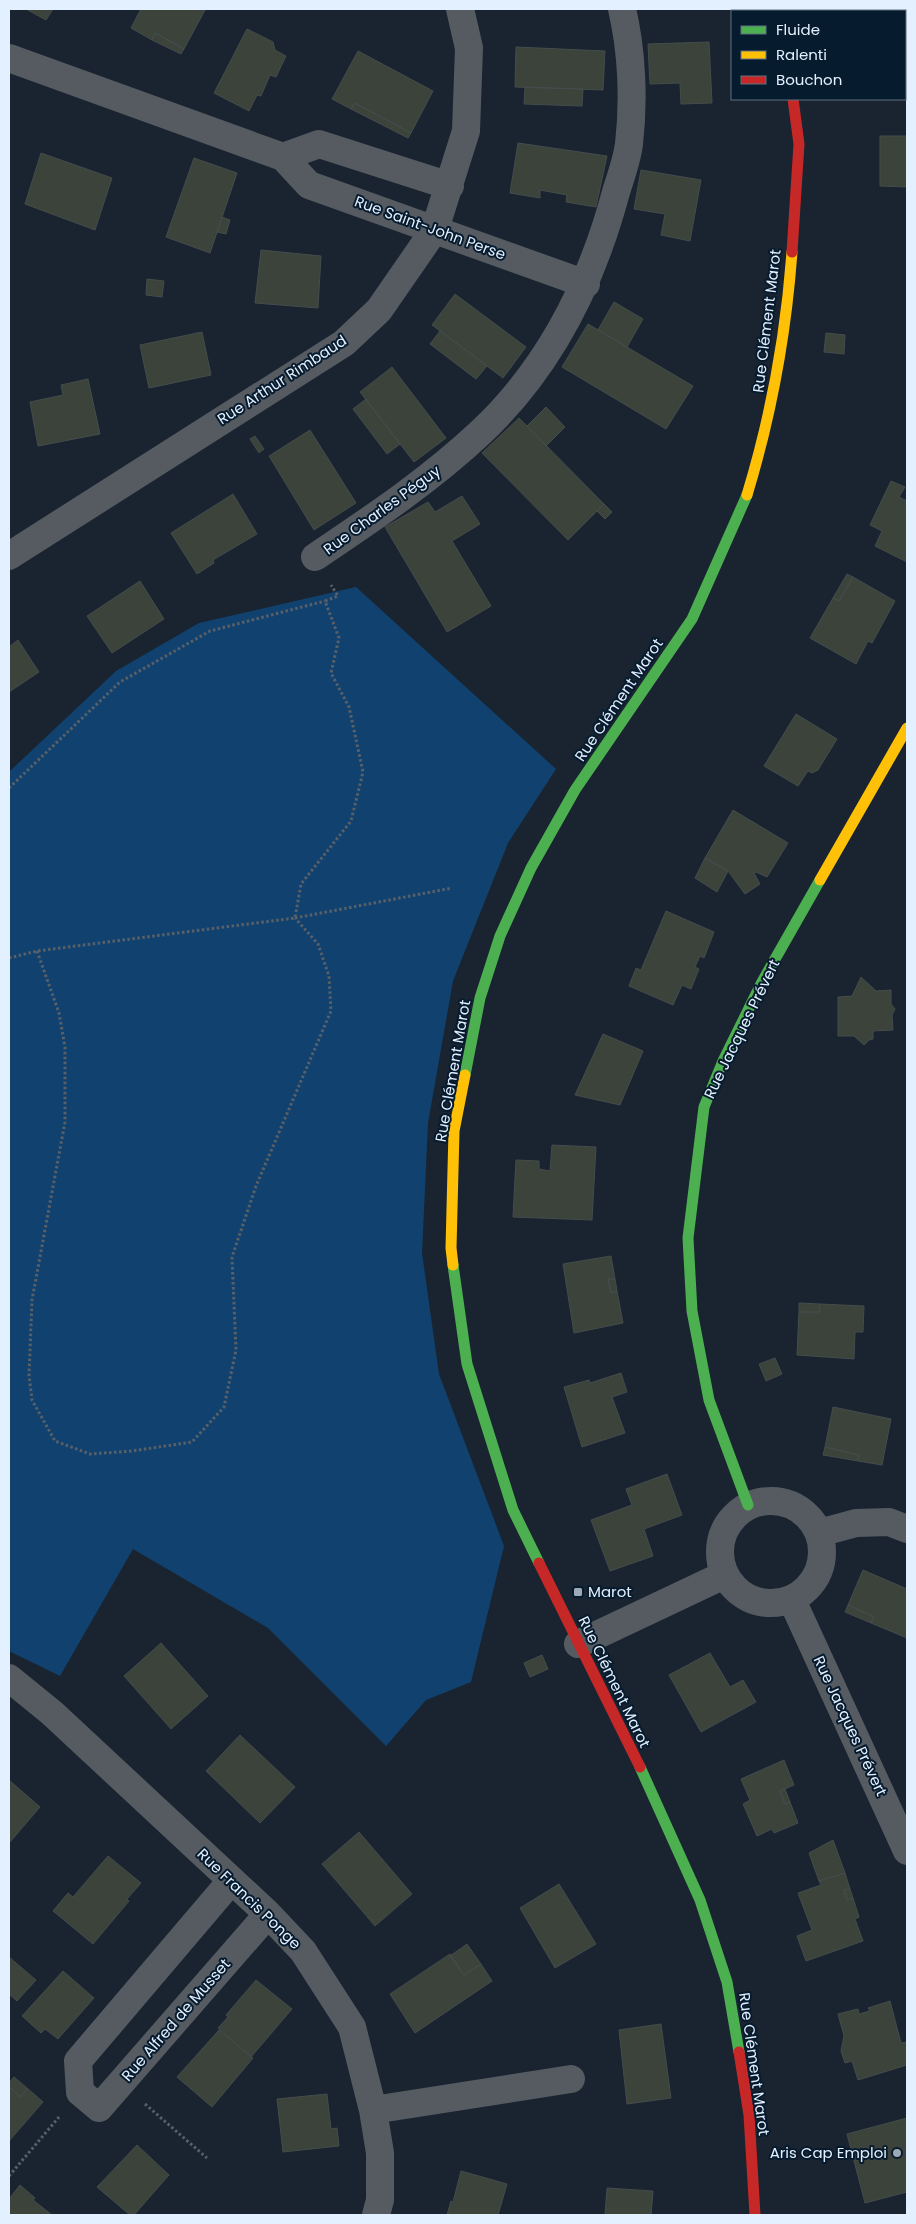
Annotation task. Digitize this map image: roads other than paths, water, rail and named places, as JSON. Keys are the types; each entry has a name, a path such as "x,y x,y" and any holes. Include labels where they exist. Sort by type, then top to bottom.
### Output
{"street":[{"name":"Rue Arthur Rimbaud","path":"9,556 344,343 379,310 435,229 466,131 469,48 460,9"},
{"name":"Rue Charles Péguy","path":"315,557 429,479 482,431 521,390 549,351 586,284 611,211 629,145 631,89 622,9"},
{"name":"Rue Saint-John Perse","path":"9,58 283,157 309,185 586,284"},
{"name":"Rue Clément Marot","path":"755,2215 749,2115 728,1982 700,1900 666,1822 513,1510 467,1364 451,1248 454,1131 480,998 500,936 527,876 575,790 692,619 745,503 762,447 779,363 789,289 798,144 793,100"},
{"path":"283,157 319,144 450,186"},
{"name":"Rue Jacques Prévert","path":"748,1505 709,1400 692,1311 688,1238 704,1107 723,1061 762,982 907,728"},
{"path":"768,1500 788,1504 806,1514 819,1533 823,1550 820,1570 810,1587 792,1600 776,1604 756,1602 738,1592 724,1575 719,1557 721,1535 731,1518 748,1505 768,1500"},
{"path":"819,1533 856,1523 889,1522 907,1529"},
{"path":"578,1644 724,1575"},
{"name":"Rue Jacques Prévert","path":"792,1600 907,1851"},
{"name":"Rue Francis Ponge","path":"9,1678 52,1713 268,1914 303,1951 352,2028 373,2110 380,2153 380,2200 376,2215"},
{"name":"Rue Alfred de Musset","path":"231,1881 78,2061 80,2092 99,2108 268,1914"},
{"path":"373,2110 571,2079"}],"place":[{"name":"Marot","path":"578,1592"},
{"name":"Aris Cap Emploi","path":"897,2153"}]}
